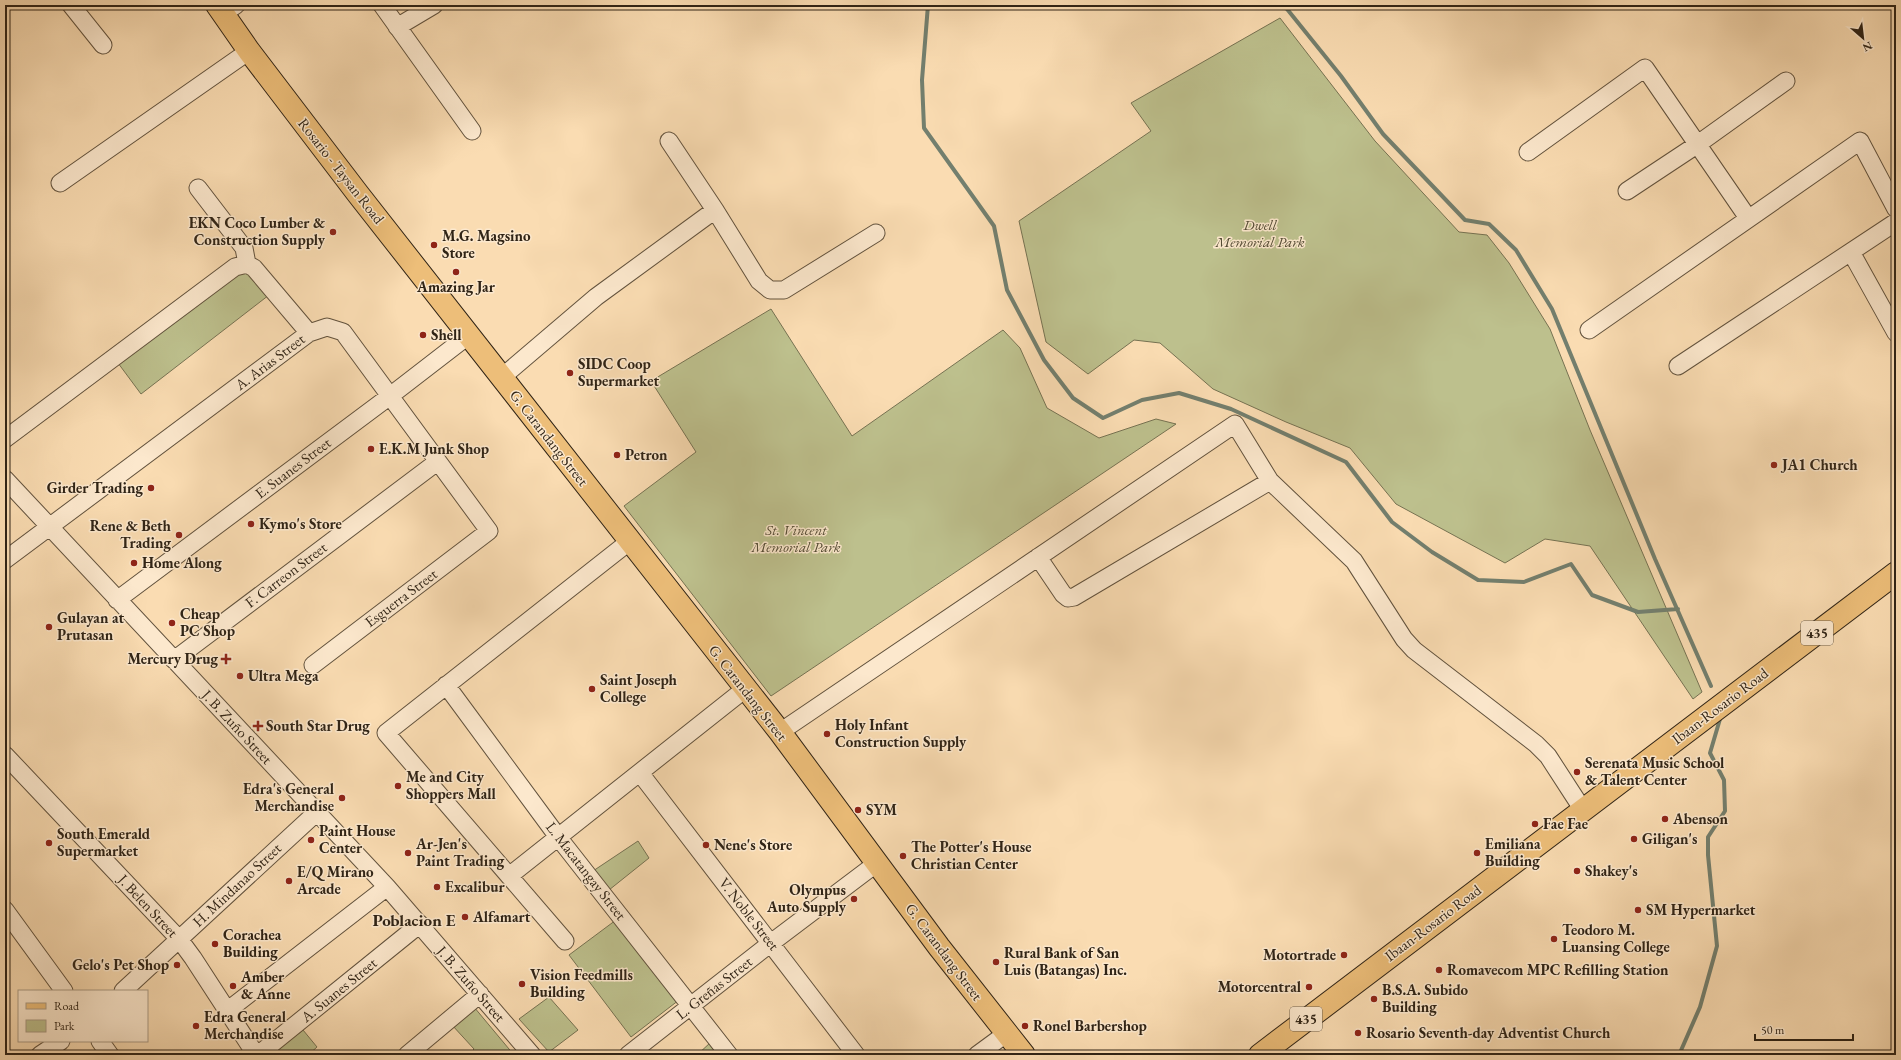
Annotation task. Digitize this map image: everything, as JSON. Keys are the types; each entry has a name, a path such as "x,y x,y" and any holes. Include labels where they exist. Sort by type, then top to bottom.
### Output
{"main road":[{"name":"Rosario - Taysan Road","path":"225,8 249,51 468,335"},
{"name":"G. Carandang Street","path":"468,335 780,732 939,947 1024,1055"},
{"name":"Ibaan-Rosario Road","path":"1260,1055 1896,573"}],"street":[{"path":"71,5 103,45"},
{"path":"382,5 472,131"},
{"path":"397,27 434,5"},
{"path":"60,183 249,51"},
{"path":"1528,152 1645,68 1748,218"},
{"path":"1627,191 1698,144 1786,80"},
{"path":"669,141 715,210 758,281 770,290 784,290 876,233"},
{"path":"1589,330 1860,141 1896,208"},
{"path":"198,188 244,248 247,264"},
{"path":"501,378 596,296 715,210"},
{"path":"1678,366 1896,222"},
{"path":"1851,252 1896,333"},
{"path":"5,439 235,267 247,264 254,268 309,333"},
{"name":"A. Arias Street","path":"5,560 309,333 327,326 342,332 489,531"},
{"name":"E. Suanes Street","path":"117,600 390,396 468,335"},
{"path":"780,732 1235,424 1270,481 1354,561 1404,639 1414,650 1536,744 1548,756 1583,810"},
{"name":"F. Carreon Street","path":"174,660 437,462"},
{"name":"J. B. Zuño Street","path":"5,479 49,528 387,887 532,1055"},
{"path":"1038,557 1062,594 1068,598 1074,597 1270,481"},
{"name":"Esguerra Street","path":"313,665 489,531"},
{"path":"565,941 386,733 630,541"},
{"name":"L. Macatangay Street","path":"446,685 558,837 729,1055"},
{"path":"509,876 746,689"},
{"name":"J. Belen Street","path":"5,755 178,939 193,958 227,1012 257,1055"},
{"name":"V. Noble Street","path":"640,773 856,1055"},
{"name":"H. Mindanao Street","path":"124,990 317,812"},
{"name":"L. Greñas Street","path":"628,1055 690,1005 877,863"},
{"path":"227,1012 387,887"},
{"path":"5,910 63,990"},
{"name":"A. Suanes Street","path":"257,1055 420,924"},
{"path":"407,1055 480,994"},
{"path":"977,1055 1007,1034"},
{"path":"40,1055 60,1042"},
{"path":"101,1042 110,1055"}],"green space":[{"name":"Dwell Memorial Park","path":"1280,18 1375,141 1459,232 1487,235 1509,263 1550,329 1590,430 1702,692 1693,699 1590,546 1545,539 1505,563 1396,504 1350,448 1286,422 1213,389 1160,343 1134,340 1088,374 1046,342 1019,221 1151,131 1131,103"},
{"path":"250,271 269,295 141,394 118,363 237,273"},
{"name":"St. Vincent Memorial Park","path":"771,309 852,436 1003,330 1020,348 1047,408 1099,438 1156,419 1176,424 771,696 624,506 696,452 651,381"},
{"path":"638,841 649,858 609,890 593,871"},
{"path":"616,920 679,1000 631,1037 569,955"},
{"path":"549,997 578,1030 549,1052 519,1019"},
{"path":"474,1007 514,1055 468,1055 474,1049 452,1025"},
{"path":"303,1030 317,1047 308,1055 270,1055"},
{"path":"711,1042 720,1055 697,1055"}],"waterway":[{"path":"928,5 922,80 924,128 994,226 1007,290 1044,360 1073,398 1103,418 1142,400 1179,393 1231,409 1346,462 1392,522 1432,552 1478,580 1524,582 1571,564 1592,595 1638,612 1678,609"},
{"path":"1279,5 1287,9 1341,76 1383,134 1465,220 1489,224 1516,250 1552,309 1655,559 1711,686"},
{"path":"1679,1055 1700,1007 1717,946 1708,855 1708,837 1725,811 1724,780 1710,753 1720,719"}],"place":[{"name":"EKN Coco Lumber & Construction Supply","path":"333,232"},
{"name":"M.G. Magsino Store","path":"434,245"},
{"name":"Amazing Jar","path":"456,272"},
{"name":"Shell","path":"423,335"},
{"name":"SIDC Coop Supermarket","path":"570,373"},
{"name":"E.K.M Junk Shop","path":"371,449"},
{"name":"Petron","path":"617,455"},
{"name":"JA1 Church","path":"1774,465"},
{"name":"Girder Trading","path":"151,488"},
{"name":"Kymo's Store","path":"251,524"},
{"name":"Rene & Beth Trading","path":"179,535"},
{"name":"Home Along","path":"134,563"},
{"name":"Cheap PC Shop","path":"172,623"},
{"name":"Gulayan at Prutasan","path":"49,627"},
{"name":"Mercury Drug","path":"226,659"},
{"name":"Ultra Mega","path":"240,676"},
{"name":"Saint Joseph College","path":"592,689"},
{"name":"South Star Drug","path":"258,726"},
{"name":"Holy Infant Construction Supply","path":"827,734"},
{"name":"Serenata Music School & Talent Center","path":"1577,772"},
{"name":"Me and City Shoppers Mall","path":"398,786"},
{"name":"Edra's General Merchandise","path":"342,798"},
{"name":"SYM","path":"858,810"},
{"name":"Abenson","path":"1665,819"},
{"name":"Fae Fae","path":"1535,824"},
{"name":"Giligan's","path":"1634,839"},
{"name":"Paint House Center","path":"311,840"},
{"name":"South Emerald Supermarket","path":"49,843"},
{"name":"Nene's Store","path":"706,845"},
{"name":"Ar-Jen's Paint Trading","path":"408,853"},
{"name":"Emiliana Building","path":"1477,853"},
{"name":"The Potter's House Christian Center","path":"903,856"},
{"name":"Shakey's","path":"1577,871"},
{"name":"E/Q Mirano Arcade","path":"289,881"},
{"name":"Excalibur","path":"437,887"},
{"name":"Olympus Auto Supply","path":"854,899"},
{"name":"SM Hypermarket","path":"1638,910"},
{"name":"Alfamart","path":"465,917"},
{"name":"Teodoro M. Luansing College","path":"1554,939"},
{"name":"Corachea Building","path":"215,944"},
{"name":"Motortrade","path":"1344,955"},
{"name":"Rural Bank of San Luis (Batangas) Inc.","path":"996,962"},
{"name":"Gelo's Pet Shop","path":"177,965"},
{"name":"Romavecom MPC Refilling Station","path":"1439,970"},
{"name":"Vision Feedmills Building","path":"522,984"},
{"name":"Amber & Anne","path":"233,986"},
{"name":"Motorcentral","path":"1309,987"},
{"name":"B.S.A. Subido Building","path":"1374,999"},
{"name":"Edra General Merchandise","path":"196,1026"},
{"name":"Ronel Barbershop","path":"1025,1026"},
{"name":"Rosario Seventh-day Adventist Church","path":"1358,1033"}],"district":[{"name":"Poblacion E","path":"414,920"}]}
